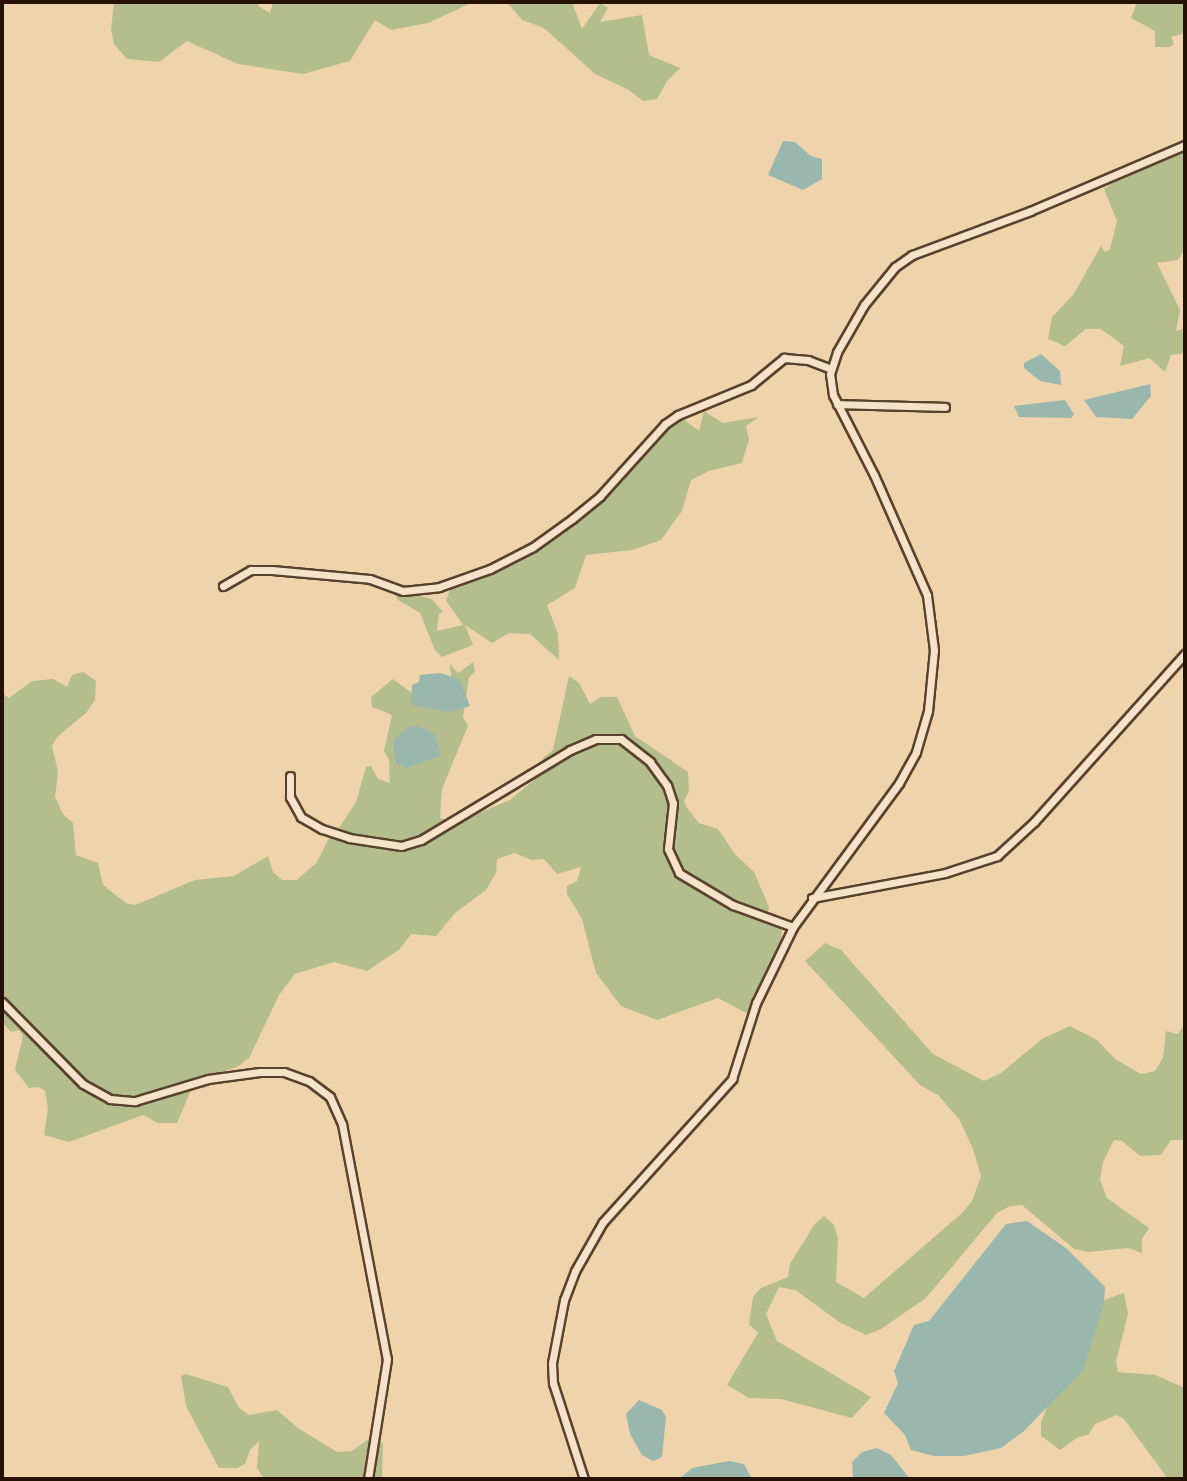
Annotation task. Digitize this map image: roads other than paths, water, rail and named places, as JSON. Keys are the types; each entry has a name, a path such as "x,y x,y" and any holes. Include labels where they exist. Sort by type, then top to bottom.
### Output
{"street":[{"path":"584,1479 553,1383 552,1363 564,1300 575,1271 603,1222 732,1079 756,1003 793,927 899,783 916,752 933,679 933,618 927,595 874,475 837,404 831,369 864,305 895,267 912,255 1030,211 1185,145"},
{"path":"223,586 251,570 370,579 403,591 452,583 490,569 533,547 572,519 600,496 665,424 678,415 751,385 784,358 808,360 831,369"},
{"path":"837,404 945,407"},
{"path":"812,898 945,873 997,856 1034,822 1185,654"},
{"path":"290,776 290,797 301,817 322,829 349,838 401,846 421,840 570,750 596,739 621,739 650,762 667,785 673,803 668,849 679,873 733,905 793,927"},
{"path":"2,1002 83,1084 110,1099 135,1101 208,1079 260,1072 284,1072 309,1081 330,1097 342,1124 387,1359 368,1479"}],"water":[{"path":"783,141 795,142 811,156 822,159 822,179 803,190 768,175"},
{"path":"1041,354 1060,371 1061,385 1040,381 1024,368 1024,363"},
{"path":"1150,384 1151,396 1132,419 1096,417 1084,400"},
{"path":"1065,400 1074,414 1071,418 1019,417 1014,406"},
{"path":"440,673 459,679 470,706 449,712 411,705 412,685 419,682 420,675"},
{"path":"417,726 435,734 441,756 406,768 396,763 393,741 408,727"},
{"path":"1027,1221 1066,1248 1105,1287 1104,1304 1083,1370 1024,1431 1001,1448 964,1456 934,1456 911,1450 905,1435 884,1413 898,1383 894,1371 914,1325 929,1321 1006,1224"},
{"path":"639,1400 662,1410 666,1417 662,1457 653,1461 642,1455 630,1434 626,1414"},
{"path":"877,1448 891,1455 910,1479 853,1479 852,1462 862,1452"},
{"path":"729,1461 744,1464 752,1479 679,1479 692,1468"}]}
